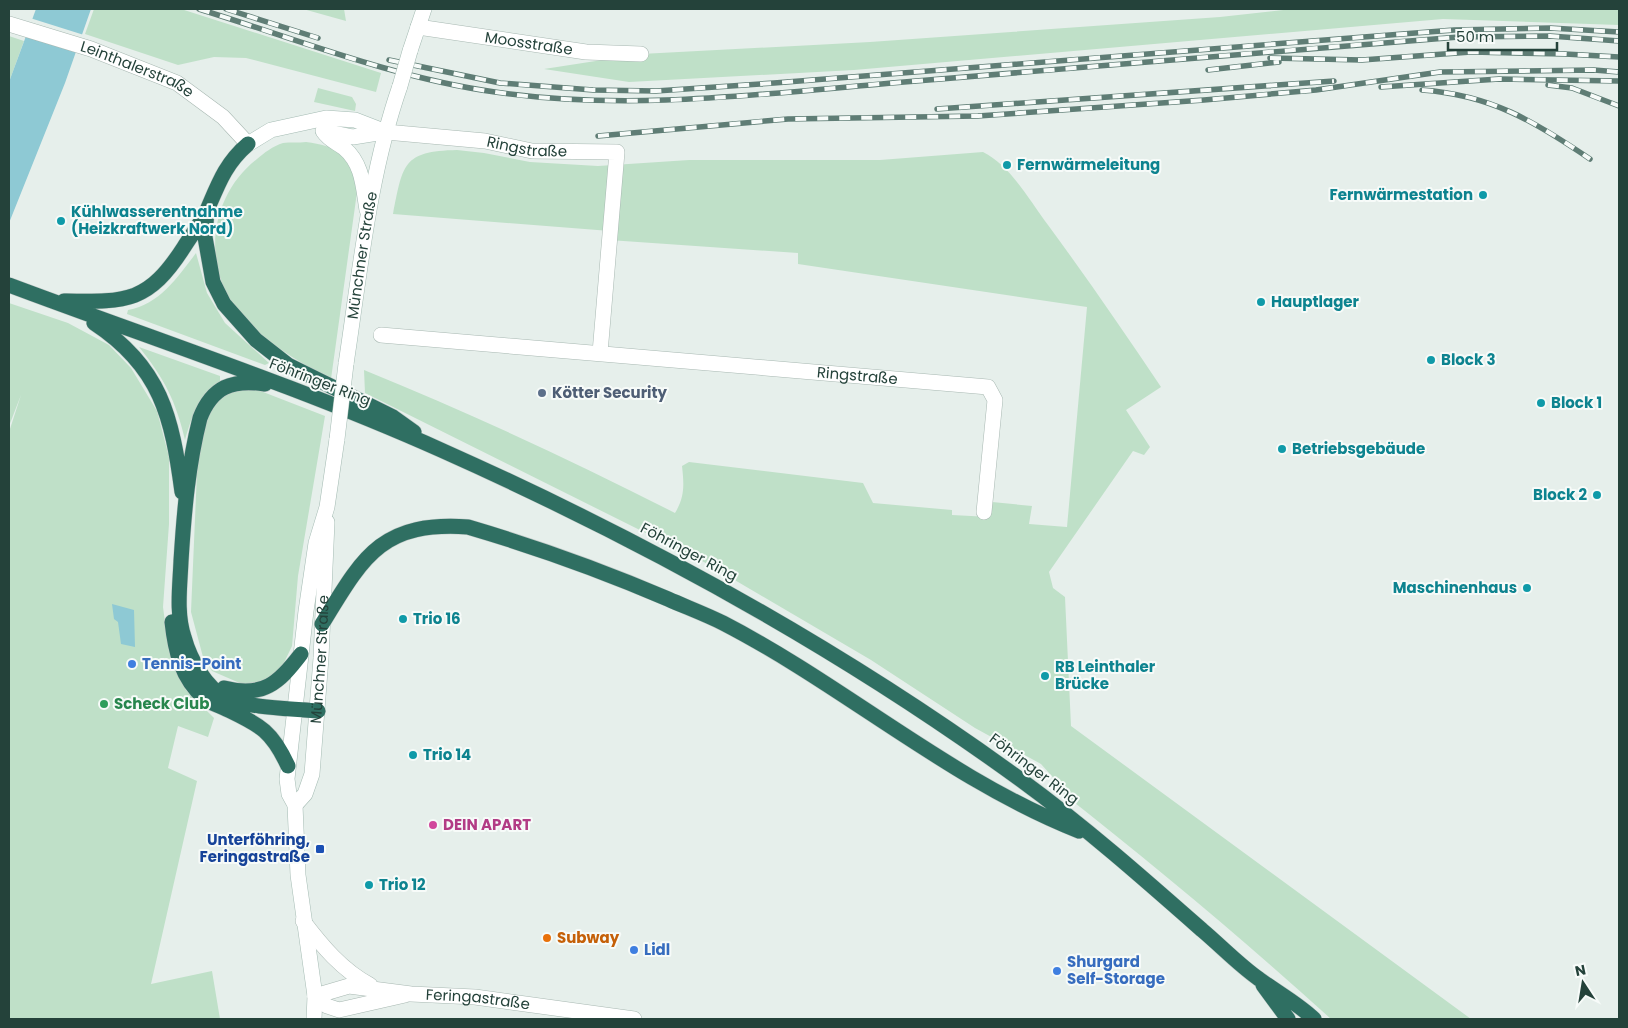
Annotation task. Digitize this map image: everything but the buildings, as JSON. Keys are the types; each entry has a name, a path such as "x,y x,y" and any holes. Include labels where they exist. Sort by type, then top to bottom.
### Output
{"highway":[{"path":"50,301 101,302 126,298 149,289 168,272 207,210 218,182 234,157 248,144"},
{"path":"207,210 205,237 213,282 224,304 256,340 288,365 393,417 438,448"},
{"name":"Föhringer Ring","path":"9,285 291,389 438,448 697,574 860,670 1023,781 1094,837 1257,978 1300,1005 1314,1019"},
{"path":"79,311 118,339 140,363 166,408 177,455 184,510"},
{"path":"291,389 254,382 233,383 217,391 206,403 196,436 184,510 179,597 183,637 195,665 210,684 226,698 247,703 318,711"},
{"path":"322,624 356,568 373,550 392,538 413,529 442,525 468,527 624,580 723,622 813,676 954,768 1035,814 1094,837"},
{"path":"179,597 171,612 174,643 182,671 204,699 255,723 268,734 278,746 288,766"},
{"path":"210,684 239,692 261,690 283,678 301,654"},
{"name":"Föhringer Ring","path":"1257,978 1288,1019"}],"street":[{"name":"Münchner Straße","path":"295,805 306,794 312,774 318,711 327,542 327,507 346,364 369,217 386,132 424,9"},
{"name":"Leinthalerstraße","path":"9,24 90,50 188,88 223,117 248,144"},
{"name":"Moosstraße","path":"418,27 586,52 641,54"},
{"path":"248,144 271,130 326,118 355,120 386,132"},
{"path":"300,123 323,131 353,137 386,132"},
{"path":"323,131 328,138 344,148 358,162 369,217"},
{"name":"Ringstraße","path":"386,132 485,140 532,151 618,152 600,353"},
{"name":"Ringstraße","path":"381,335 988,387 995,400 984,512"},
{"name":"Münchner Straße","path":"314,1019 315,996 298,875 295,805 289,794 288,766 293,709 316,543 327,507"},
{"name":"Feringastraße","path":"304,921 328,952 353,976 378,989"},
{"name":"Feringastraße","path":"315,996 349,986 411,994 474,997 634,1019"},
{"name":"Feringastraße","path":"315,996 327,1006 353,1013 411,994"}],"green space":[{"path":"94,9 181,9 381,73 376,92 246,58 214,57 178,65 85,34"},
{"path":"303,9 344,9 346,21"},
{"path":"1292,9 1619,9 1619,25 1443,19 854,70 629,82 544,69 641,54 870,42 1220,17"},
{"path":"9,36 24,41 9,82"},
{"path":"318,88 352,97 356,104 355,111 314,102"},
{"path":"306,142 326,146 341,153 351,166 358,185 331,379 277,347 241,315 232,303 223,285 217,265 215,246 217,226 222,207 230,189 242,173 269,150 283,143"},
{"path":"457,150 530,162 598,166 689,160 880,160 983,152 993,158 1011,175 1026,195 1161,387 1126,410 1150,447 1144,455 1133,451 1049,572 1053,588 1065,597 1071,726 1471,1019 1331,1019 1198,903 1061,792 1058,783 1041,764 975,728 871,660 704,562 365,393 364,370 521,438 675,513 681,501 683,490 682,466 689,462 863,483 873,503 952,510 952,515 990,517 992,502 1032,506 1029,524 1067,527 1087,307 798,264 798,253 609,240 610,231 393,214 399,183 408,164 415,158 425,154"},
{"path":"196,253 207,293 225,323 269,363 265,365 127,314 128,310 149,302 167,289"},
{"name":"Scheck Club","path":"9,303 68,323 109,345 131,368 157,411 169,457 169,524 163,607 169,652 186,690 214,718 208,737 178,726 168,768 197,781 151,984 212,971 220,1019 9,1019 9,432 21,395 9,426"},
{"path":"139,347 220,376 220,383 206,394 197,407 185,440 178,413 168,390"},
{"path":"238,390 258,390 325,416 298,576 292,646 282,667 260,684 242,684 212,671 203,657 191,612 197,472 204,424 216,401 225,394"}],"water":[{"path":"36,9 91,9 65,83 9,223 9,82"},
{"path":"112,604 134,610 135,647 121,644 118,622 114,619"}],"pier":[{"path":"30,18 84,35 78,53 23,36"}],"railway":[{"path":"199,9 346,56 457,86 546,98 597,100 700,99 1459,37 1550,36 1619,41"},
{"path":"226,9 318,38"},
{"path":"389,60 500,83 593,90 656,91 1454,30 1550,28 1619,32"},
{"path":"1270,58 1362,60 1471,52 1619,57"},
{"path":"1208,70 1279,62"},
{"path":"598,136 788,119 978,116 1204,100 1316,90 1440,72 1594,70 1619,72"},
{"path":"1381,87 1499,79 1619,81"},
{"path":"937,109 1334,81"},
{"path":"1548,85 1572,88 1619,106"},
{"path":"1422,90 1469,98 1511,112 1550,133 1590,159"}],"place":[{"name":"Fernwärmeleitung","path":"1007,165"},
{"name":"Fernwärmestation","path":"1483,195"},
{"name":"Kühlwasserentnahme (Heizkraftwerk Nord)","path":"61,221"},
{"name":"Hauptlager","path":"1261,302"},
{"name":"Block 3","path":"1431,360"},
{"name":"Kötter Security","path":"542,393"},
{"name":"Block 1","path":"1541,403"},
{"name":"Betriebsgebäude","path":"1282,449"},
{"name":"Block 2","path":"1597,495"},
{"name":"Maschinenhaus","path":"1527,588"},
{"name":"Trio 16","path":"403,619"},
{"name":"Tennis-Point","path":"132,664"},
{"name":"RB Leinthaler Brücke","path":"1045,676"},
{"name":"Scheck Club","path":"104,704"},
{"name":"Trio 14","path":"413,755"},
{"name":"DEIN APART","path":"433,825"},
{"name":"Unterföhring, Feringastraße","path":"320,849"},
{"name":"Trio 12","path":"369,885"},
{"name":"Subway","path":"547,938"},
{"name":"Lidl","path":"634,950"},
{"name":"Shurgard Self-Storage","path":"1057,971"}]}
